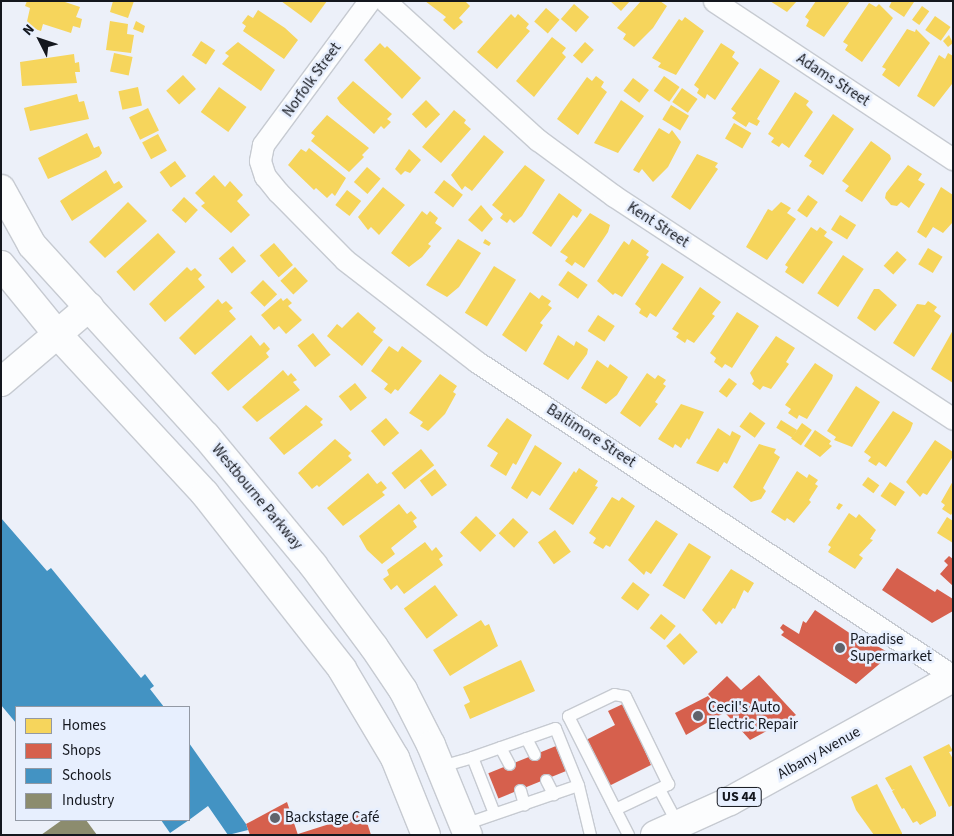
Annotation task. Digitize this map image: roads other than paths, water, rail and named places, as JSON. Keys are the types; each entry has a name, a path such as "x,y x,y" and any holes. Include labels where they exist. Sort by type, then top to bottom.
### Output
{"main road":[{"name":"Westbourne Parkway","path":"1,189 32,245 206,436 313,565 403,690 441,766 466,829"},
{"path":"1,265 58,335 205,494 280,587 367,706 395,758 426,835"},
{"path":"1,382 89,307"},
{"path":"280,587 313,565"},
{"name":"Albany Avenue","path":"666,830 730,801 953,677"}],"street":[{"name":"Norfolk Street","path":"260,161 264,145 369,1"},
{"name":"Kent Street","path":"385,1 538,140 614,196 953,419"},
{"name":"Adams Street","path":"714,1 953,159"},
{"name":"Baltimore Street","path":"260,161 265,176 326,241 417,317 477,362 953,677"}],"lane":[{"path":"615,809 668,784 625,696 614,694 568,716 628,835"},
{"path":"441,766 555,728 578,785 590,835"},
{"path":"526,738 534,754"},
{"path":"500,747 509,764"},
{"path":"472,757 494,813"},
{"path":"546,780 553,794"},
{"path":"466,829 494,813 578,785"},
{"path":"659,789 666,830"},
{"path":"520,790 524,804"}],"place":[{"name":"Paradise Supermarket","path":"840,648"},
{"name":"Cecil's Auto Electric Repair","path":"698,716"},
{"name":"Backstage Café","path":"275,818"}]}
